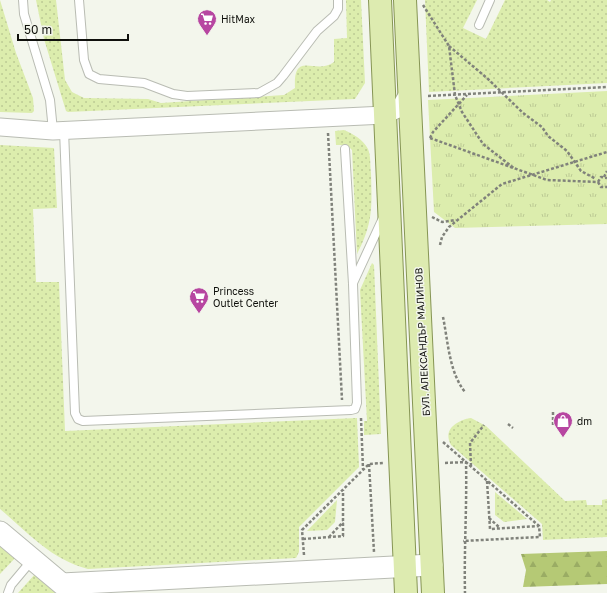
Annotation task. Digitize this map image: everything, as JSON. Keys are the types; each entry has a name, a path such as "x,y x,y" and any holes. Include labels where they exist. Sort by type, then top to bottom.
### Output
{"main road":[{"path":"380,0 390,199 406,593"},
{"name":"БУЛ. АЛЕКСАНДЪР МАЛИНОВ","path":"405,0 417,94 433,593"}],"street":[{"path":"0,127 59,131 385,115 400,108 417,94"},
{"path":"0,532 67,588 432,565"}],"lane":[{"path":"23,0 24,14 59,131 75,413 78,418 84,421 342,411 355,409 357,403 353,284 345,149"},
{"path":"79,0 84,60 89,74 99,79 144,84 173,94 187,96 259,93 277,84 317,31 334,16 338,9 338,0"},
{"path":"479,25 490,0"},
{"path":"353,284 376,236 390,199"},
{"path":"8,593 11,585 32,560"}],"path":[{"path":"420,0 449,46 474,66 523,114 542,126 548,136 567,151 581,171 596,179"},
{"path":"449,46 455,95 458,104 483,144 515,169"},
{"path":"417,94 455,95 607,87"},
{"path":"467,94 428,139 532,175 554,181 598,182 599,179 606,177 607,171"},
{"path":"328,126 342,411"},
{"path":"440,245 445,232 456,220 502,184 607,152"},
{"path":"598,182 601,187 607,187"},
{"path":"431,215 442,222 456,220"},
{"path":"443,317 453,367 460,386 464,392"},
{"path":"355,409 361,416 363,469"},
{"path":"553,412 553,426"},
{"path":"508,424 513,428"},
{"path":"471,466 470,443 484,425"},
{"path":"443,442 539,526 540,537 463,541"},
{"path":"444,463 466,462"},
{"path":"465,593 463,541 466,495 466,462"},
{"path":"304,562 302,530 369,464 385,463"},
{"path":"369,464 374,557"},
{"path":"488,480 490,529 539,526"},
{"path":"303,539 344,536 343,489"},
{"path":"489,518 501,528"},
{"path":"328,537 343,522"}],"green space":[{"path":"0,0 16,53 33,98 34,111 32,113 0,112"},
{"path":"36,0 56,0 65,80 72,92 84,98 148,99 161,103 284,95 295,88 295,76 298,69 302,66 327,66 334,62 334,39 347,38 346,0 361,0 365,83 355,99 68,112 66,111 44,39"},
{"path":"425,0 477,0 463,28 486,39 505,0 547,0 550,2 551,0 607,0 607,83 429,92"},
{"path":"607,91 607,224 455,228 434,212 428,100"},
{"path":"344,130 363,142 368,149 370,158 371,206 369,224 357,254 352,150 347,145 336,145 335,131"},
{"path":"0,145 54,148 57,208 33,209 36,282 59,282 65,431 357,418 359,467 299,527 299,552 296,558 88,569 75,565 51,552 30,536 0,509"},
{"path":"372,263 374,265 381,434 364,435 364,421 367,421 360,290"},
{"path":"471,418 486,426 565,501 586,500 587,505 602,505 602,500 607,499 607,537 543,540 542,524 451,445 448,434 450,430 457,423"},
{"path":"495,492 527,519 504,522 495,515"},
{"path":"337,500 335,522 327,530 307,531"},
{"path":"0,541 18,555 0,574"},
{"path":"607,551 607,584 523,587 526,570 521,554"},
{"path":"36,573 58,593 18,593"}],"place":[{"name":"HitMax","path":"207,36"},
{"name":"Princess Outlet Center","path":"199,314"},
{"name":"dm","path":"563,438"}]}
